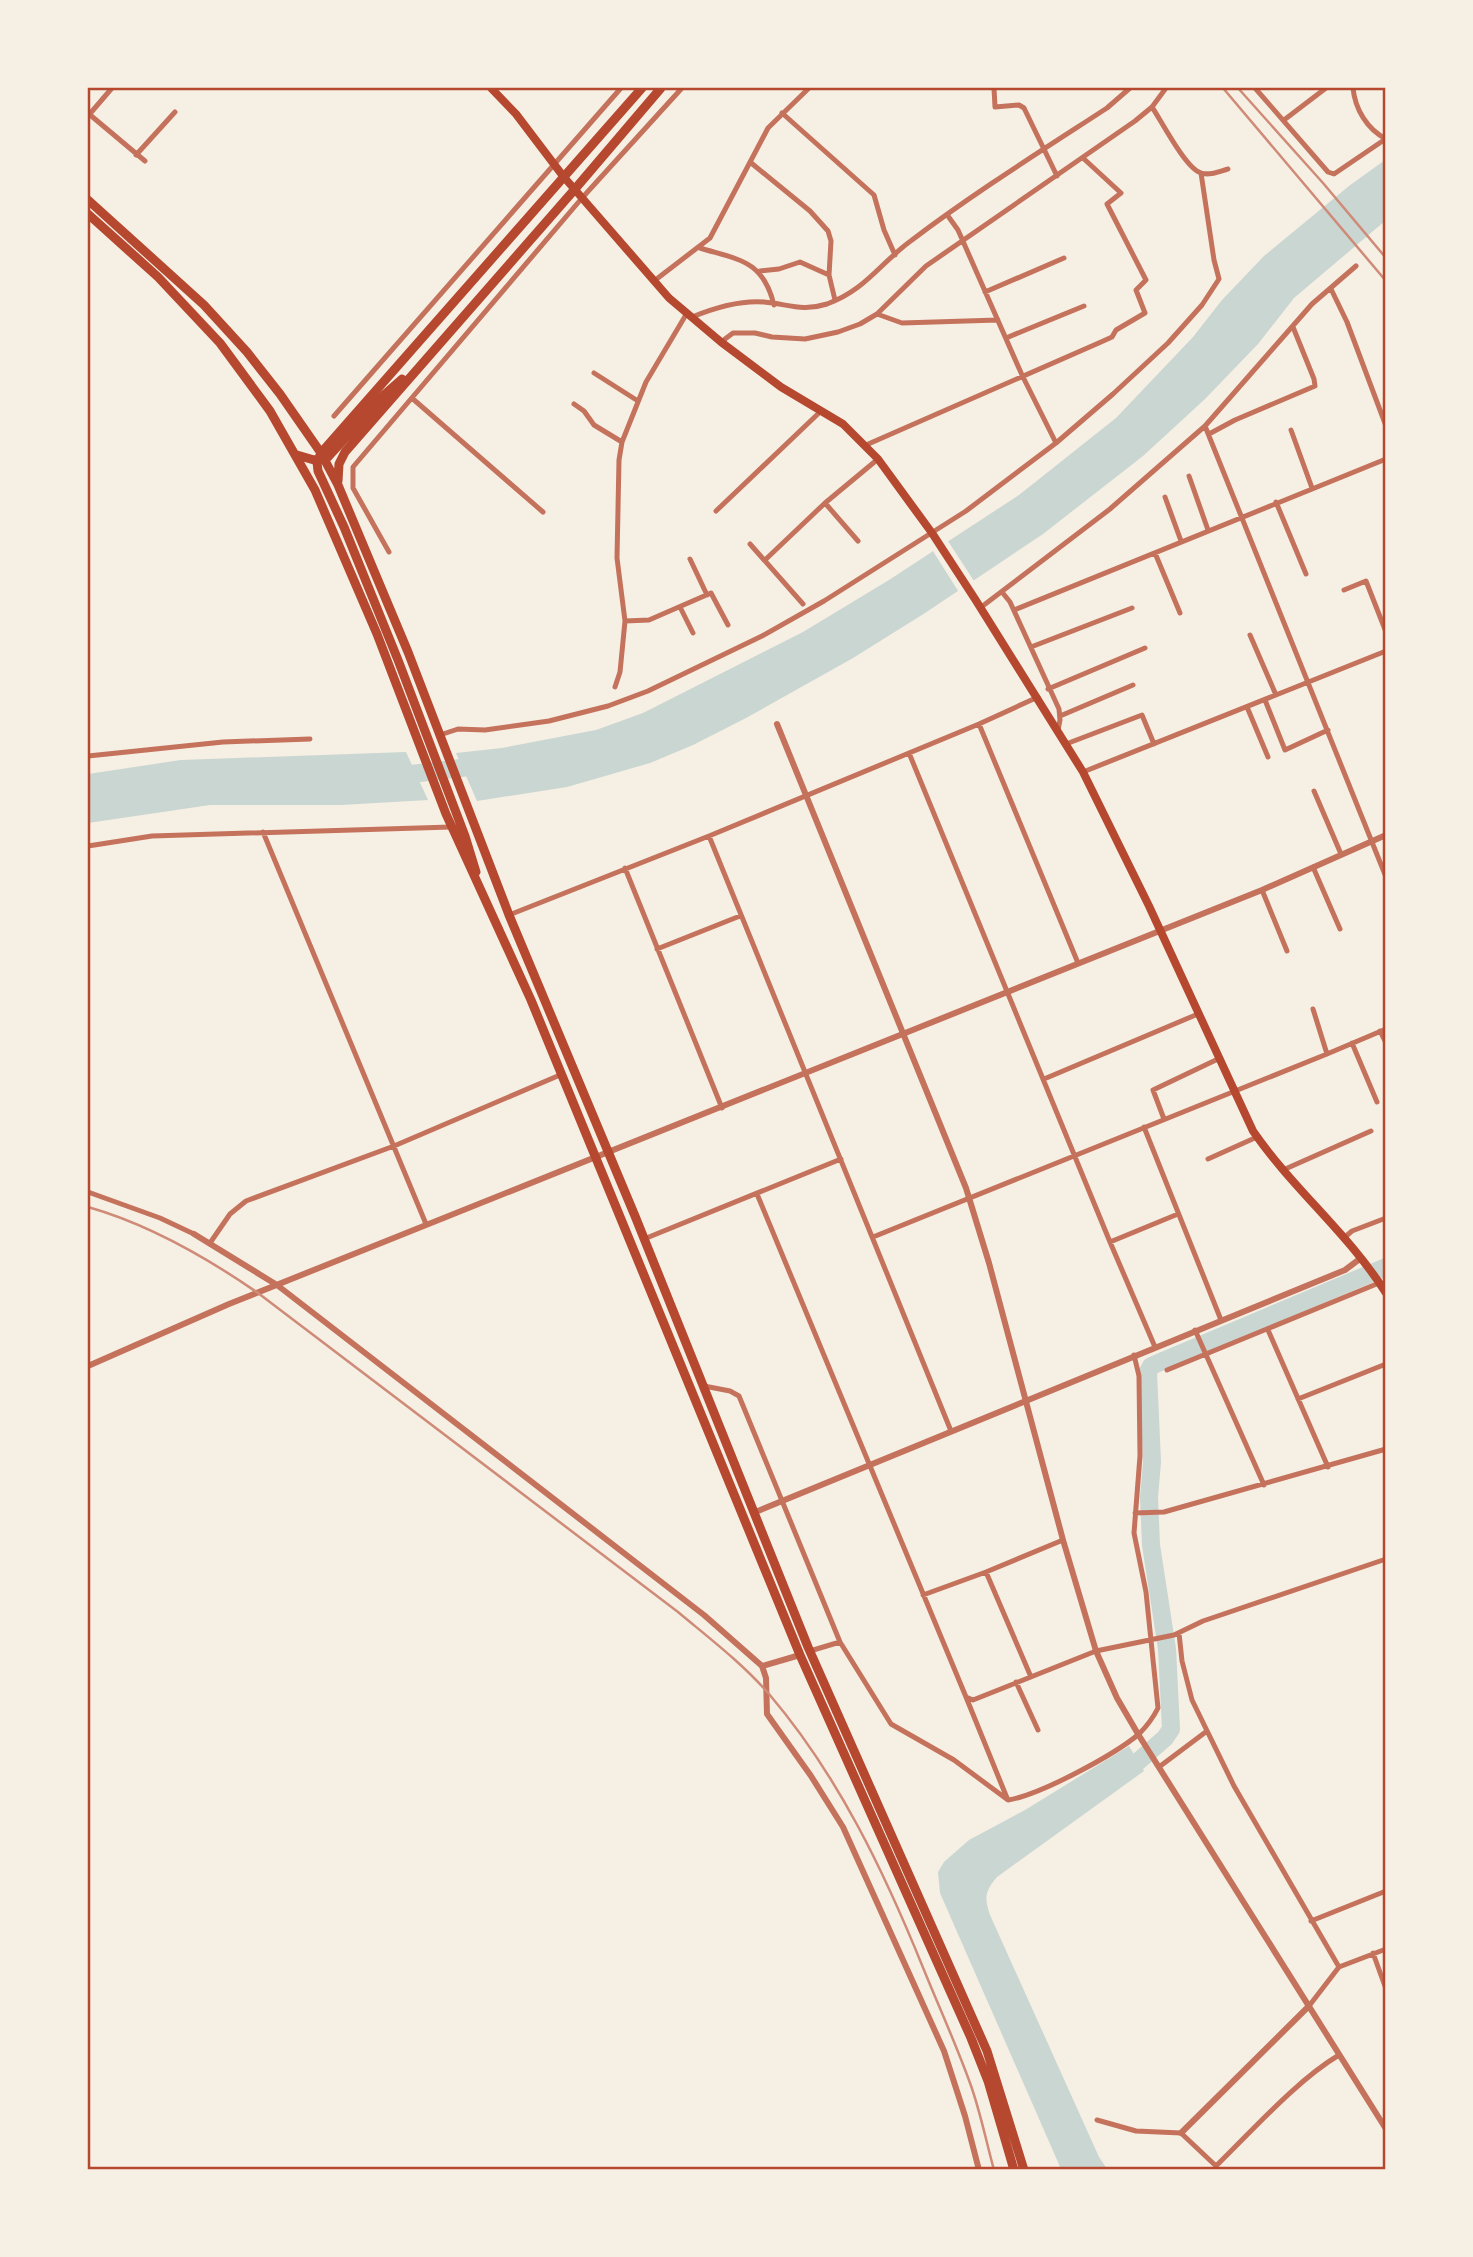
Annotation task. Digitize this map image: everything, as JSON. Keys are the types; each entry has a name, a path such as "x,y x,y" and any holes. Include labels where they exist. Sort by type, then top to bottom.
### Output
{"highway":[{"path":"484,898 457,813 431,744 354,550 318,471 321,457 642,88"},
{"path":"338,485 339,464 345,452 661,88"},
{"path":"88,200 157,261 227,330 269,379 338,485 408,652 509,915 644,1239 810,1651 972,2013 1001,2090 1024,2169"},
{"path":"88,215 158,276 197,316 270,411 315,490 346,559 451,827 531,1000 800,1655 971,2038 988,2081 1014,2169"},
{"path":"295,454 308,460 334,453 385,394 426,358"}],"main road":[{"path":"491,88 516,114 563,176 654,281 689,315 781,387 843,424 878,459 975,599 1083,772 1257,1137 1283,1170 1345,1237 1385,1293"}],"street":[{"path":"112,88 88,115 145,161"},
{"path":"334,416 621,88"},
{"path":"389,552 353,488 353,467 561,222 682,88"},
{"path":"654,281 700,247 718,226 768,128 809,88"},
{"path":"994,88 995,107 1019,105 1024,108 1057,176"},
{"path":"615,687 620,672 625,621 617,558 619,460 622,442 658,359 689,315 747,303 766,302 806,309 835,300 872,278 913,239 1107,108 1130,88"},
{"path":"721,342 733,333 804,339 838,332 877,314 926,265 1083,158 1152,107 1166,88"},
{"path":"1255,88 1328,172 1334,174 1385,139 1360,114 1355,105 1353,88"},
{"path":"1284,120 1326,88"},
{"path":"1152,107 1188,163 1201,173 1207,174 1228,169"},
{"path":"136,155 175,112"},
{"path":"782,113 874,195 884,230 895,255"},
{"path":"866,445 1112,337 1116,330 1145,313 1136,290 1146,280 1107,204 1121,193 1083,158"},
{"path":"750,162 810,211 828,231 831,241 829,275 835,300"},
{"path":"441,739 458,729 485,730 549,721 608,706 649,691 762,636 824,601 933,535 966,511 1056,443 1113,394 1168,343 1202,304 1219,279 1201,173"},
{"path":"948,216 962,240 1056,443"},
{"path":"700,247 749,263 760,271 770,286 774,305"},
{"path":"985,292 1064,258"},
{"path":"760,271 779,269 800,262 829,275"},
{"path":"980,608 1110,509 1205,426 1312,304 1356,266"},
{"path":"1331,289 1347,322 1385,426"},
{"path":"1006,338 1084,306"},
{"path":"877,314 902,323 998,320"},
{"path":"1209,434 1315,386 1293,327"},
{"path":"594,373 638,401"},
{"path":"413,399 543,512"},
{"path":"574,404 584,411 594,425 622,442"},
{"path":"716,511 821,411"},
{"path":"1205,426 1385,877"},
{"path":"1291,430 1312,488"},
{"path":"765,560 825,503 878,459"},
{"path":"1014,610 1385,459"},
{"path":"1189,477 1208,530"},
{"path":"1165,498 1181,541"},
{"path":"1276,502 1306,574"},
{"path":"825,503 858,541"},
{"path":"750,544 803,604"},
{"path":"1155,553 1180,613"},
{"path":"690,559 707,595"},
{"path":"1344,590 1367,581 1385,632"},
{"path":"1002,592 1014,610 1059,709 1058,730"},
{"path":"625,621 649,620 711,593 728,625"},
{"path":"680,607 693,633"},
{"path":"1031,647 1132,608"},
{"path":"1250,635 1276,695"},
{"path":"1048,689 1146,648"},
{"path":"1083,772 1385,651"},
{"path":"1060,716 1133,685"},
{"path":"509,915 709,836 1038,697"},
{"path":"1265,700 1285,750 1328,730"},
{"path":"1247,707 1268,757"},
{"path":"1066,744 1142,715 1154,744"},
{"path":"777,723 968,1197 1096,1651 1117,1698 1138,1734 1385,2129"},
{"path":"979,724 1078,963"},
{"path":"88,756 223,742 310,739"},
{"path":"909,753 1155,1347"},
{"path":"1314,791 1341,854"},
{"path":"88,846 152,835 451,827"},
{"path":"263,832 426,1224"},
{"path":"88,1366 426,1224 1262,890 1385,835"},
{"path":"709,836 951,1431"},
{"path":"1313,867 1340,929"},
{"path":"625,868 722,1108"},
{"path":"1262,890 1287,951"},
{"path":"657,948 740,916"},
{"path":"1313,1009 1328,1054"},
{"path":"1044,1079 1198,1014"},
{"path":"873,1237 1383,1030 1385,1043"},
{"path":"1352,1043 1377,1102"},
{"path":"1164,1119 1153,1090 1218,1059"},
{"path":"210,1243 230,1214 246,1201 394,1146 560,1075"},
{"path":"1144,1127 1221,1320"},
{"path":"1283,1170 1371,1131"},
{"path":"1208,1159 1257,1137"},
{"path":"644,1239 841,1159"},
{"path":"88,1192 160,1218 194,1234 277,1285 704,1615 762,1666 766,1678 767,1714 811,1776 843,1828 944,2051 979,2169"},
{"path":"757,1194 1008,1800"},
{"path":"1110,1242 1178,1214"},
{"path":"1345,1237 1352,1231 1385,1218"},
{"path":"753,1513 1345,1270 1361,1258"},
{"path":"1167,1370 1268,1330 1375,1278"},
{"path":"1195,1330 1264,1485"},
{"path":"1268,1330 1328,1466"},
{"path":"701,1385 730,1391 739,1396 840,1642 891,1724 954,1760 1008,1800 1026,1797 1106,1756 1138,1734 1153,1719 1158,1708 1154,1639 1134,1533 1140,1456 1139,1376 1134,1355"},
{"path":"1298,1399 1385,1364"},
{"path":"1135,1513 1164,1512 1385,1449"},
{"path":"923,1595 1063,1540"},
{"path":"966,1697 973,1700 1096,1651 1177,1634 1227,1612 1385,1559"},
{"path":"986,1572 1031,1676"},
{"path":"1177,1634 1192,1700 1207,1731 1234,1786 1339,1966"},
{"path":"810,1651 840,1642"},
{"path":"762,1666 800,1655"},
{"path":"1016,1682 1038,1730"},
{"path":"1159,1767 1207,1731"},
{"path":"1311,1921 1385,1891"},
{"path":"1181,2133 1309,2007 1339,1966 1385,1949"},
{"path":"1373,1953 1385,1989"},
{"path":"1097,2120 1136,2131 1181,2133 1216,2166 1285,2100 1339,2055"}],"shaded area":[{"path":"1385,160 1385,221 1294,298 1258,344 1205,399 1143,456 1043,534 853,658 693,745 650,763 567,787 477,801 456,753 502,748 596,730 643,713 803,632 889,580 1019,495 1116,418 1193,337 1222,300 1264,256"},
{"path":"406,752 428,800 341,805 210,805 88,823 88,774 181,760"},
{"path":"1129,1746 1144,1771 997,1877 987,1895 990,1915 1099,2157 1107,2169 1061,2169 940,1893 938,1872 944,1862 969,1840 1025,1810"}],"pier":[{"path":"946,538 976,584 960,594 931,548"}],"waterway":[{"path":"395,776 485,765"},
{"path":"1134,1765 1165,1738 1171,1729 1167,1649 1151,1545 1149,1497 1152,1462 1148,1372 1151,1366 1386,1267"}],"railway":[{"path":"1223,88 1386,281"},
{"path":"1238,88 1386,258"},
{"path":"88,1207 133,1223 176,1243 258,1293 678,1612 759,1683 817,1757 857,1825 893,1896 965,2068 994,2170"}]}
